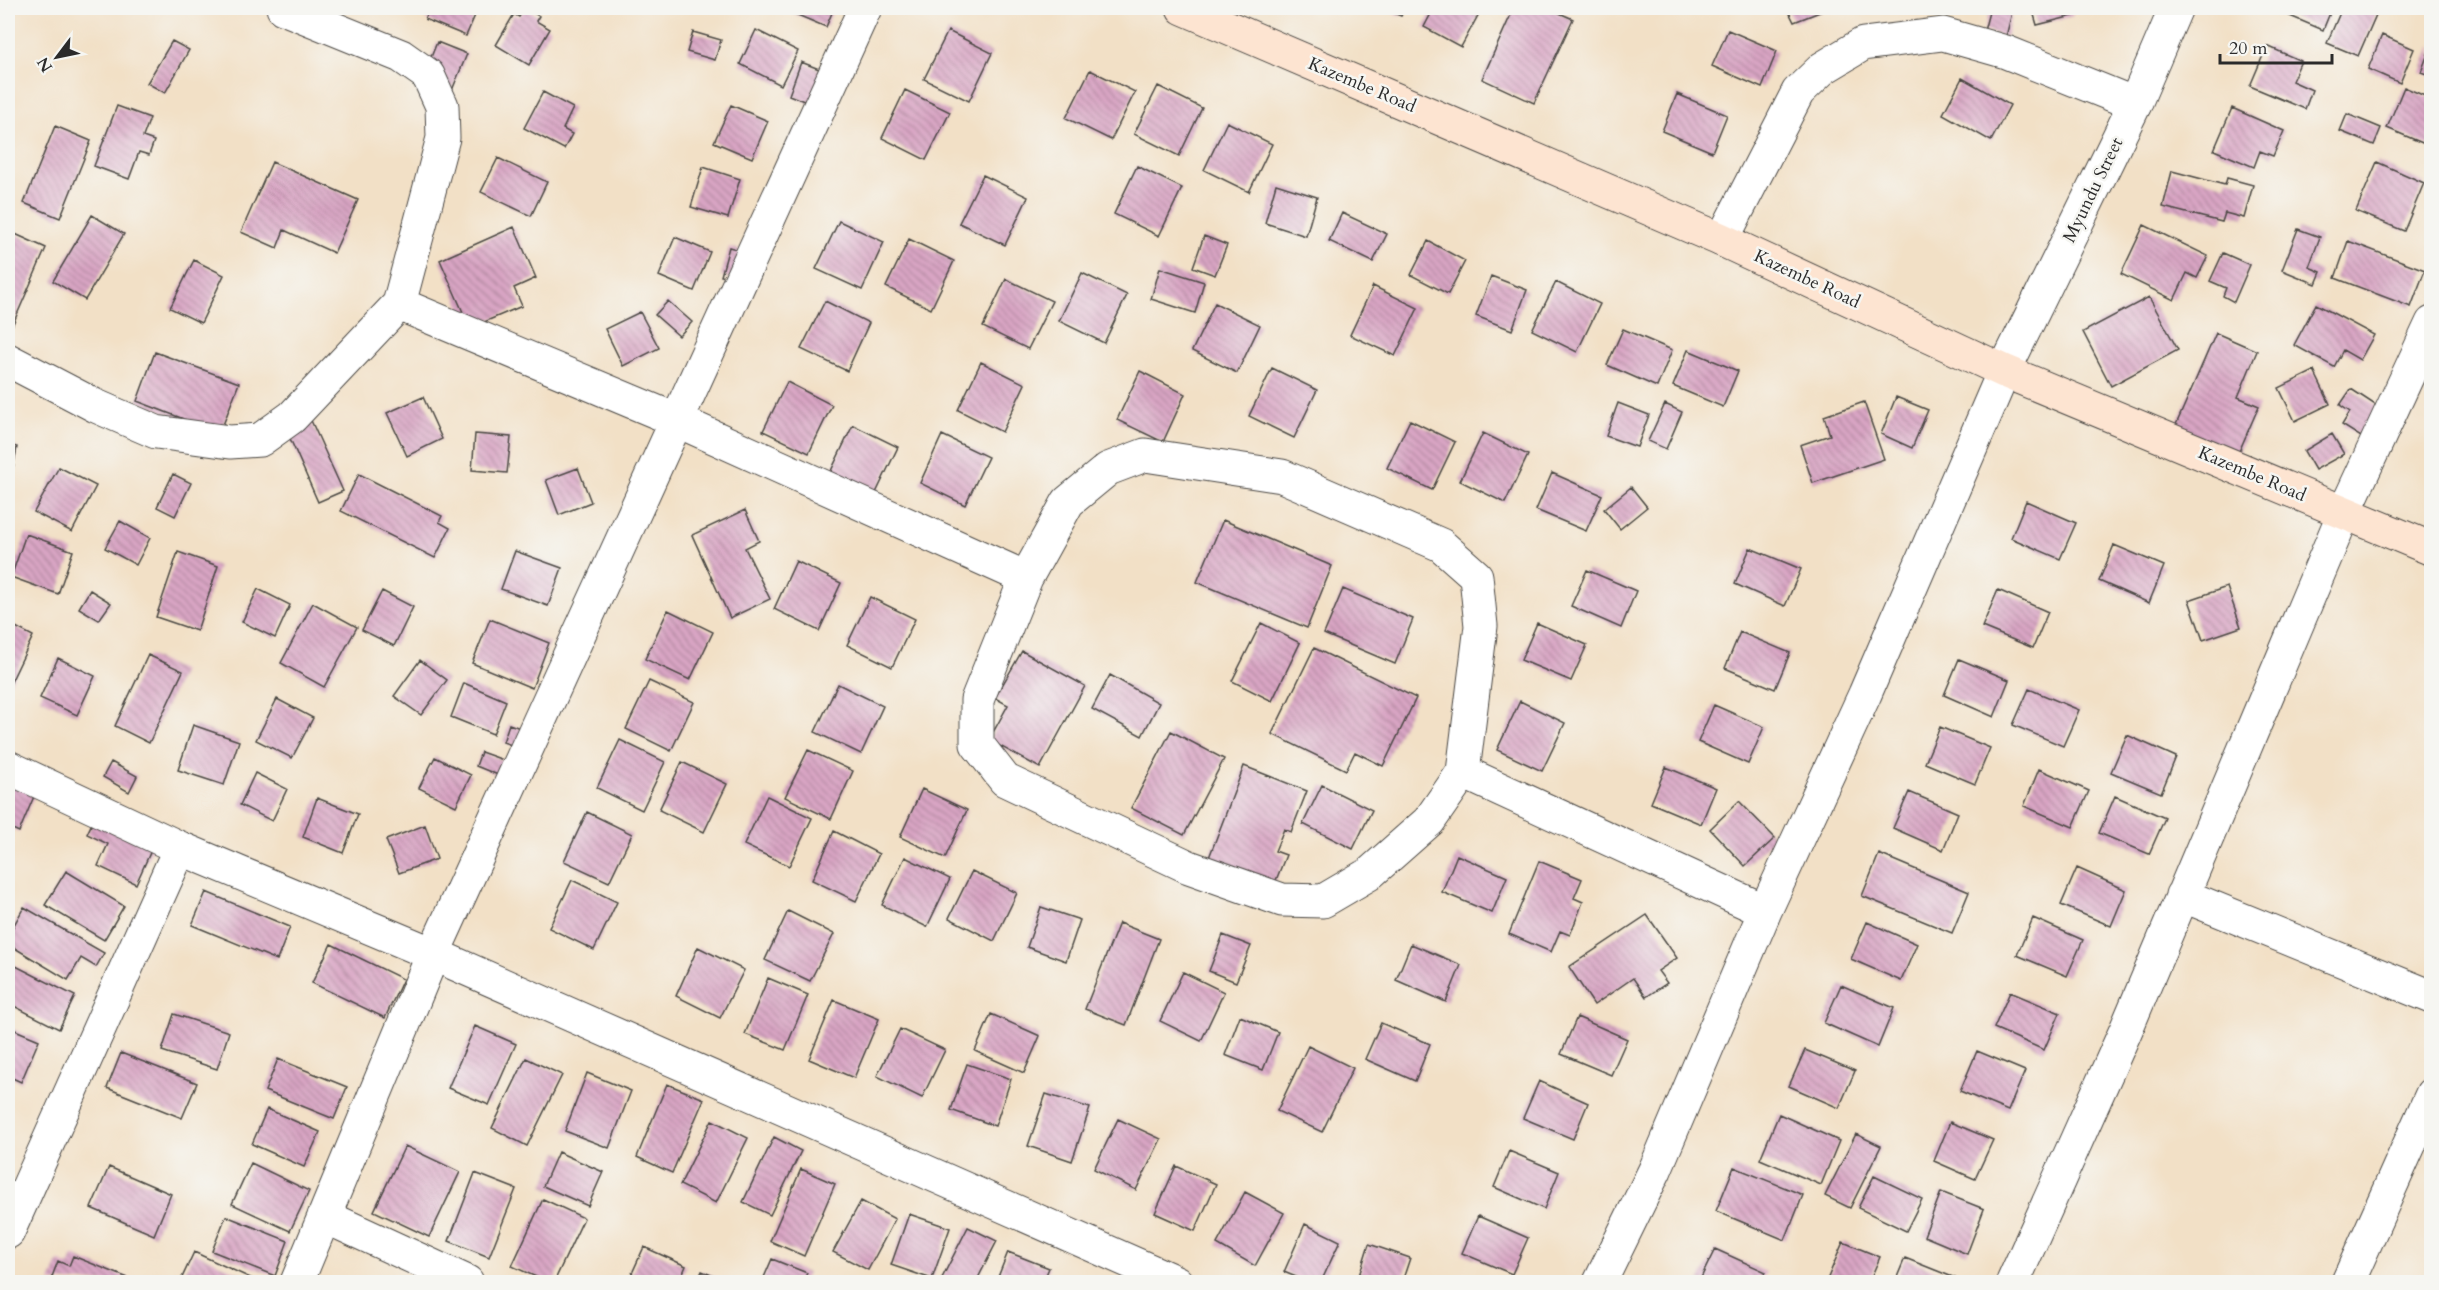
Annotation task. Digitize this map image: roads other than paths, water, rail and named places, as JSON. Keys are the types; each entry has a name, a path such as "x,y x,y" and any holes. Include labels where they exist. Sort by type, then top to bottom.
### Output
{"main road":[{"name":"Kazembe Road","path":"1183,8 1722,240 2004,371 2432,549"}],"street":[{"path":"8,360 96,406 156,432 230,442 260,440 292,417 399,304 442,138 442,106 428,75 400,56 283,8"},
{"path":"297,1282 434,954 865,8"},
{"name":"Myundu Street","path":"1600,1282 1654,1170 1765,911 1865,694 2004,371 2135,104 2176,8"},
{"path":"1722,240 1798,92 1823,68 1863,44 1942,34 2006,52 2135,104"},
{"path":"399,304 676,420 1026,578"},
{"path":"2013,1282 2125,1032 2344,513 2432,323"},
{"path":"1144,455 1282,476 1441,545 1476,576 1481,626 1463,772 1429,821 1369,874 1323,901 1282,900 1189,867 1005,780 977,744 977,700 1026,578 1068,502 1108,469 1144,455"},
{"path":"8,766 180,848 434,954 1156,1278"},
{"path":"1463,772 1765,911"},
{"path":"8,1232 180,848"},
{"path":"2182,895 2432,997"},
{"path":"2348,1282 2432,1094"},
{"path":"324,1216 467,1282"}]}
